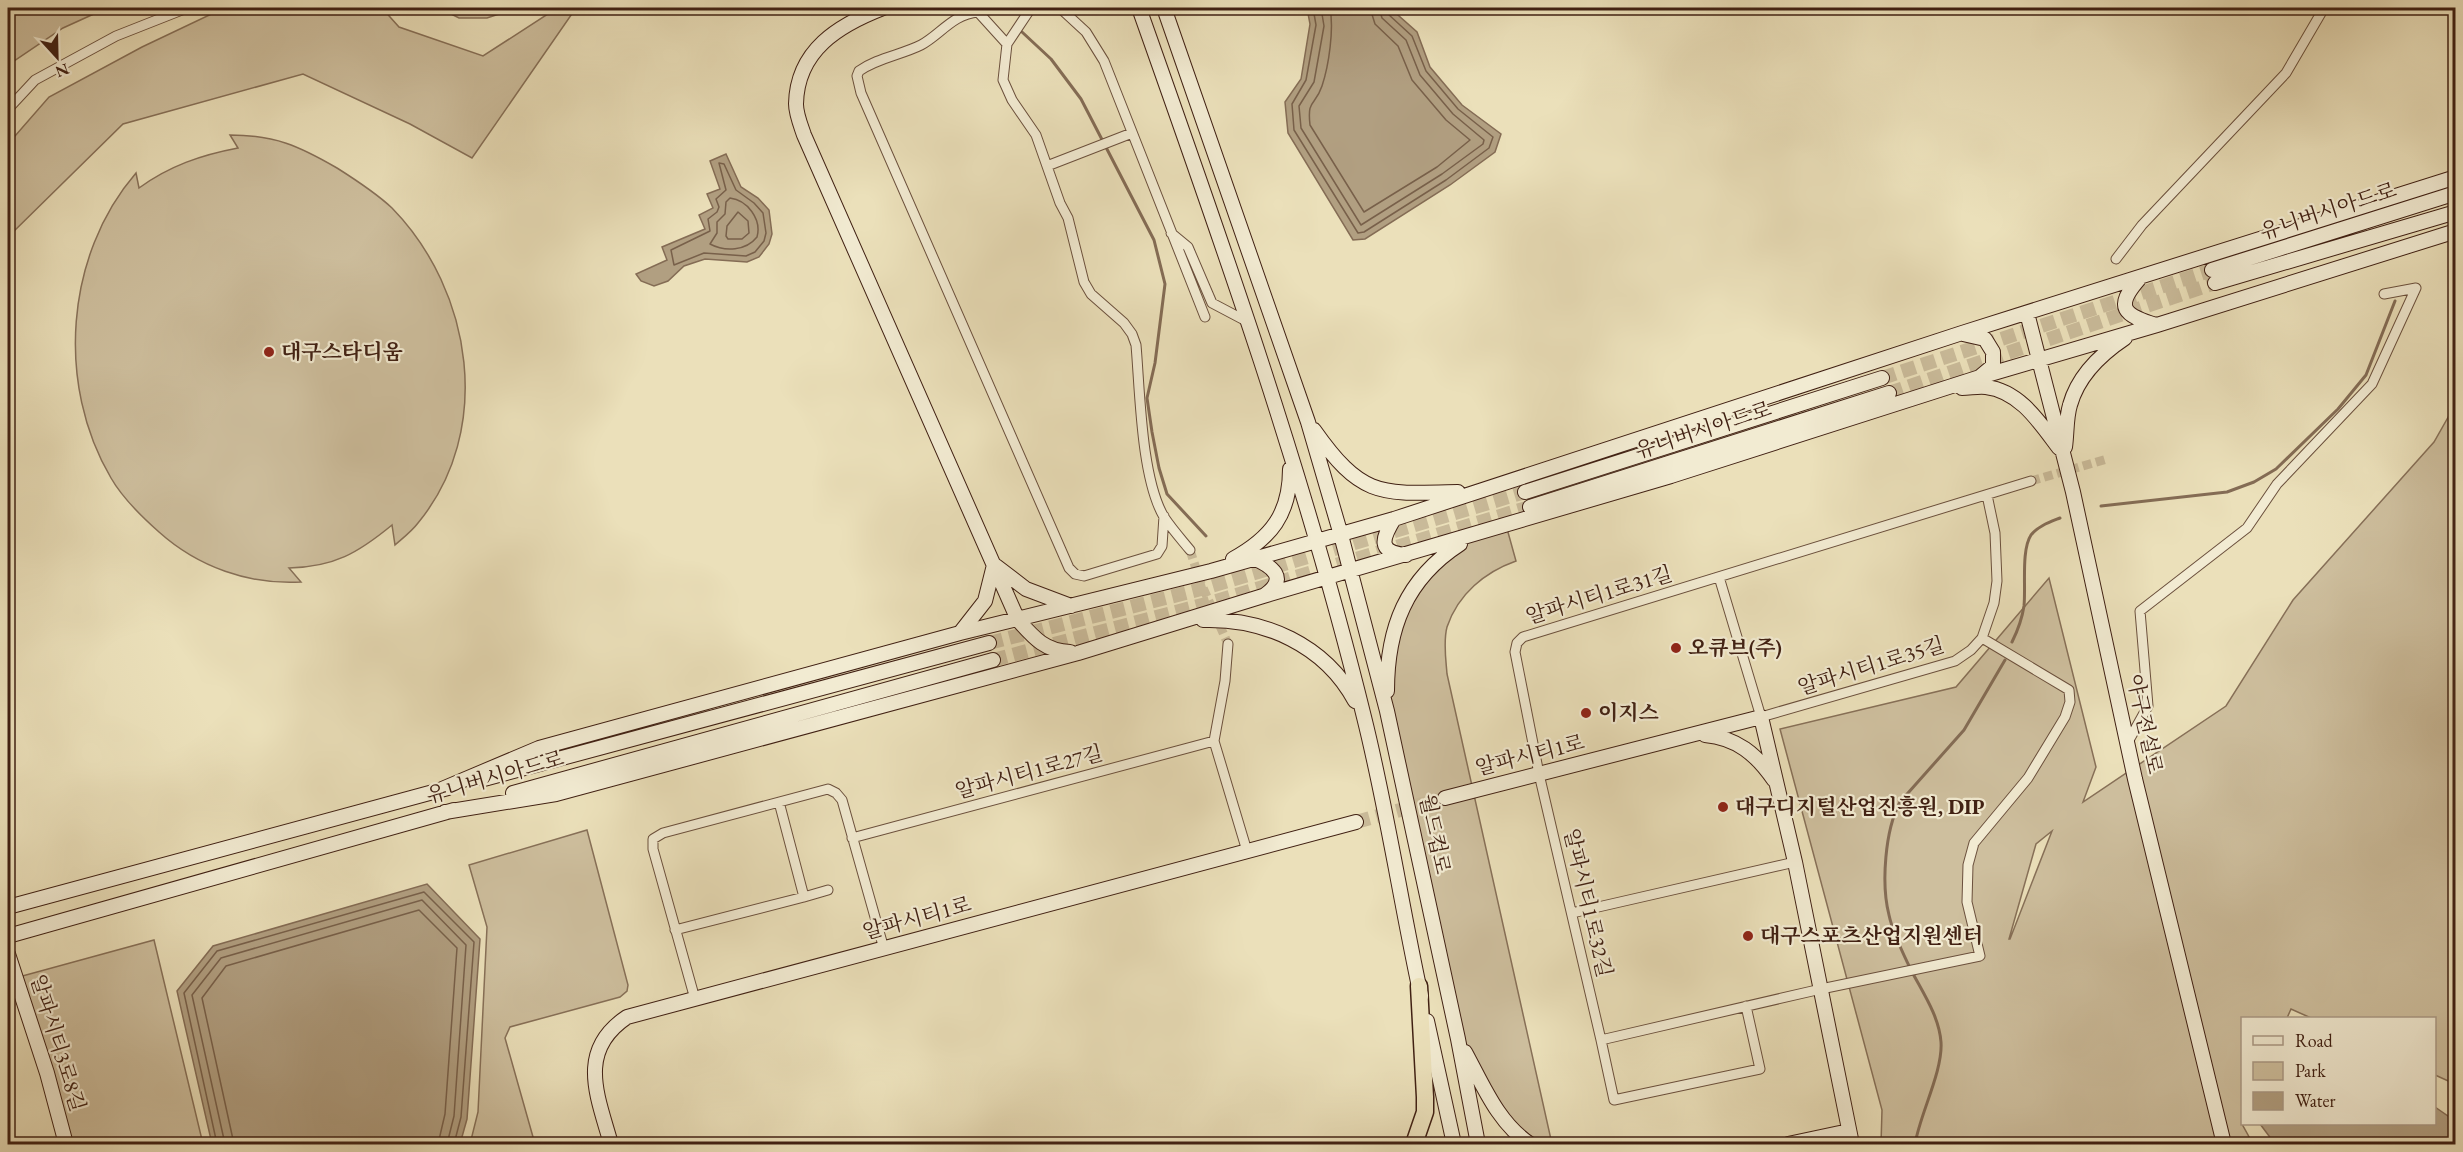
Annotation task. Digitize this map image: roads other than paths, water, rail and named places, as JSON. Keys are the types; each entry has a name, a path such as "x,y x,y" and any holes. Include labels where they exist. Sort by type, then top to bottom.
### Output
{"highway":[{"path":"1414,1144 1425,1112 1419,986"}],"main road":[{"path":"883,8 836,30 820,45 800,80 796,106 804,135 1018,620 1032,637 1054,651 1078,653"},
{"path":"1139,8 1241,299 1317,542 1364,719 1454,1144"},
{"path":"1164,8 1308,422 1334,459 1364,484 1376,489 1409,494 1472,492"},
{"path":"442,789 539,748 960,633 1211,571 1394,519 1962,333 2456,177"},
{"name":"유니버시아드로","path":"2456,193 2214,277 2456,212"},
{"path":"445,812 556,794 1078,653 1671,476 1980,377 2157,326 2456,231"},
{"path":"2141,278 2126,293 2124,304 2134,318 2157,326"},
{"name":"야구전설로","path":"2026,313 2040,359 2073,492 2128,742 2224,1144"},
{"path":"2064,455 2070,405 2082,376 2111,348 2137,330"},
{"path":"1962,333 1985,339 1993,352 1993,366 1980,377"},
{"name":"유니버시아드로","path":"1525,492 1882,378"},
{"path":"1944,389 1987,387 2016,399 2035,416 2064,455"},
{"name":"유니버시아드로","path":"1530,507 1889,393"},
{"name":"월드컵로","path":"1308,422 1341,535 1387,711 1479,1144"},
{"path":"1211,571 1250,549 1263,540 1272,529 1287,498 1291,455"},
{"path":"1394,519 1383,538 1384,544 1393,554 1406,555"},
{"path":"1387,711 1389,654 1394,631 1407,599 1418,582 1441,556 1463,542 1488,531"},
{"path":"1253,558 1265,563 1274,571 1277,580 1274,588 1263,596"},
{"path":"994,565 1026,589 1071,607"},
{"path":"960,633 985,601 994,565"},
{"path":"1186,621 1244,622 1265,627 1289,638 1331,668 1353,697 1364,719"},
{"name":"유니버시아드로","path":"8,907 989,643"},
{"name":"유니버시아드로","path":"8,936 993,660"},
{"path":"1761,717 1795,862 1851,1138 1788,1144"},
{"name":"알파시티1로","path":"1445,798 1761,717"},
{"path":"1697,734 1723,737 1737,743 1764,765 1779,788"},
{"name":"알파시티1로","path":"611,1144 593,1075 597,1052 605,1037 615,1025 627,1017 1356,822"},
{"name":"알파시티3로8길","path":"8,954 47,1073 66,1144"},
{"path":"1458,1039 1498,1113 1520,1138 1530,1144"}],"street":[{"path":"8,109 35,80 116,36 187,8"},
{"path":"1031,8 1007,44 1003,80 1012,100 1036,135 1068,218 1084,282 1090,294 1124,323 1132,334 1136,345 1142,426 1150,474 1164,516 1190,550"},
{"path":"1060,8 1086,32 1095,44 1205,317"},
{"path":"2116,259 2142,225 2286,73 2324,8"},
{"path":"1007,44 978,12 970,12 940,29 922,45 864,67 859,71 858,84 1069,568 1075,574 1084,576 1157,554 1162,546 1164,516"},
{"path":"1047,166 1132,133"},
{"path":"1170,232 1188,247 1212,303 1249,324"},
{"path":"2128,742 2148,706 2140,611 2247,528 2277,484 2372,384 2416,288 2384,294"},
{"path":"1235,314 1241,299"},
{"name":"알파시티1로31길","path":"1539,774 1515,652 1517,643 1523,637 2031,481"},
{"name":"알파시티1로35길","path":"1761,717 1955,662 1982,638 1994,603 1997,581 1995,533 1987,495"},
{"path":"1719,577 1761,717"},
{"path":"1601,1040 1821,989 1980,956 1967,902 1968,865 1974,843 2028,778 2065,717 2070,702 2069,690 1982,638"},
{"path":"1228,644 1225,681 1214,741 1247,851"},
{"name":"알파시티1로27길","path":"852,838 1214,741"},
{"name":"알파시티1로32길","path":"1539,774 1614,1100 1760,1069 1746,1006"},
{"path":"695,999 652,839 663,833 828,789 842,800 884,949"},
{"path":"779,802 804,897"},
{"path":"1572,913 1795,862"},
{"path":"675,930 828,890"}],"water":[{"path":"1307,8 1390,8 1417,32 1430,67 1462,105 1501,134 1495,152 1450,185 1365,239 1353,240 1288,133 1285,102 1301,79 1310,24"},
{"path":"726,154 741,187 758,198 769,210 772,234 769,244 759,257 747,262 705,259 684,266 668,281 654,286 641,281 636,274 667,260 662,247 705,229 699,215 713,208 707,194 720,189 710,161"},
{"path":"427,884 480,939 467,1119 460,1144 212,1144 177,991 213,946"},
{"path":"2436,1108 2455,1121 2455,1144 2275,1144 2261,1125 2436,1125"}],"waterway":[{"path":"1022,32 1051,59 1081,99 1154,240 1165,284 1155,363 1147,398 1152,432 1167,494 1206,536"},
{"path":"2101,506 2227,492 2254,482 2276,469 2338,409 2366,375 2395,301"},
{"path":"2012,642 2020,624 2024,606 2025,559 2028,542 2037,529 2060,518"},
{"path":"1915,1144 1935,1079 1941,1042 1934,1014 1911,970 1891,922 1885,888 1888,842 1900,802 1964,730 2005,660"}],"tunnel":[{"path":"1882,378 2212,270"},
{"path":"1889,393 2215,283"},
{"path":"2031,481 2107,459"},
{"path":"989,643 1201,589 1525,492"},
{"path":"993,660 1206,604 1530,507"},
{"path":"1190,550 1200,581 1228,644"},
{"path":"1356,822 1445,798"}],"place":[{"name":"대구스타디움","path":"269,352"},
{"name":"오큐브(주)","path":"1676,648"},
{"name":"이지스","path":"1586,713"},
{"name":"대구디지털산업진흥원, DIP","path":"1723,807"},
{"name":"대구스포츠산업지원센터","path":"1748,936"}]}
